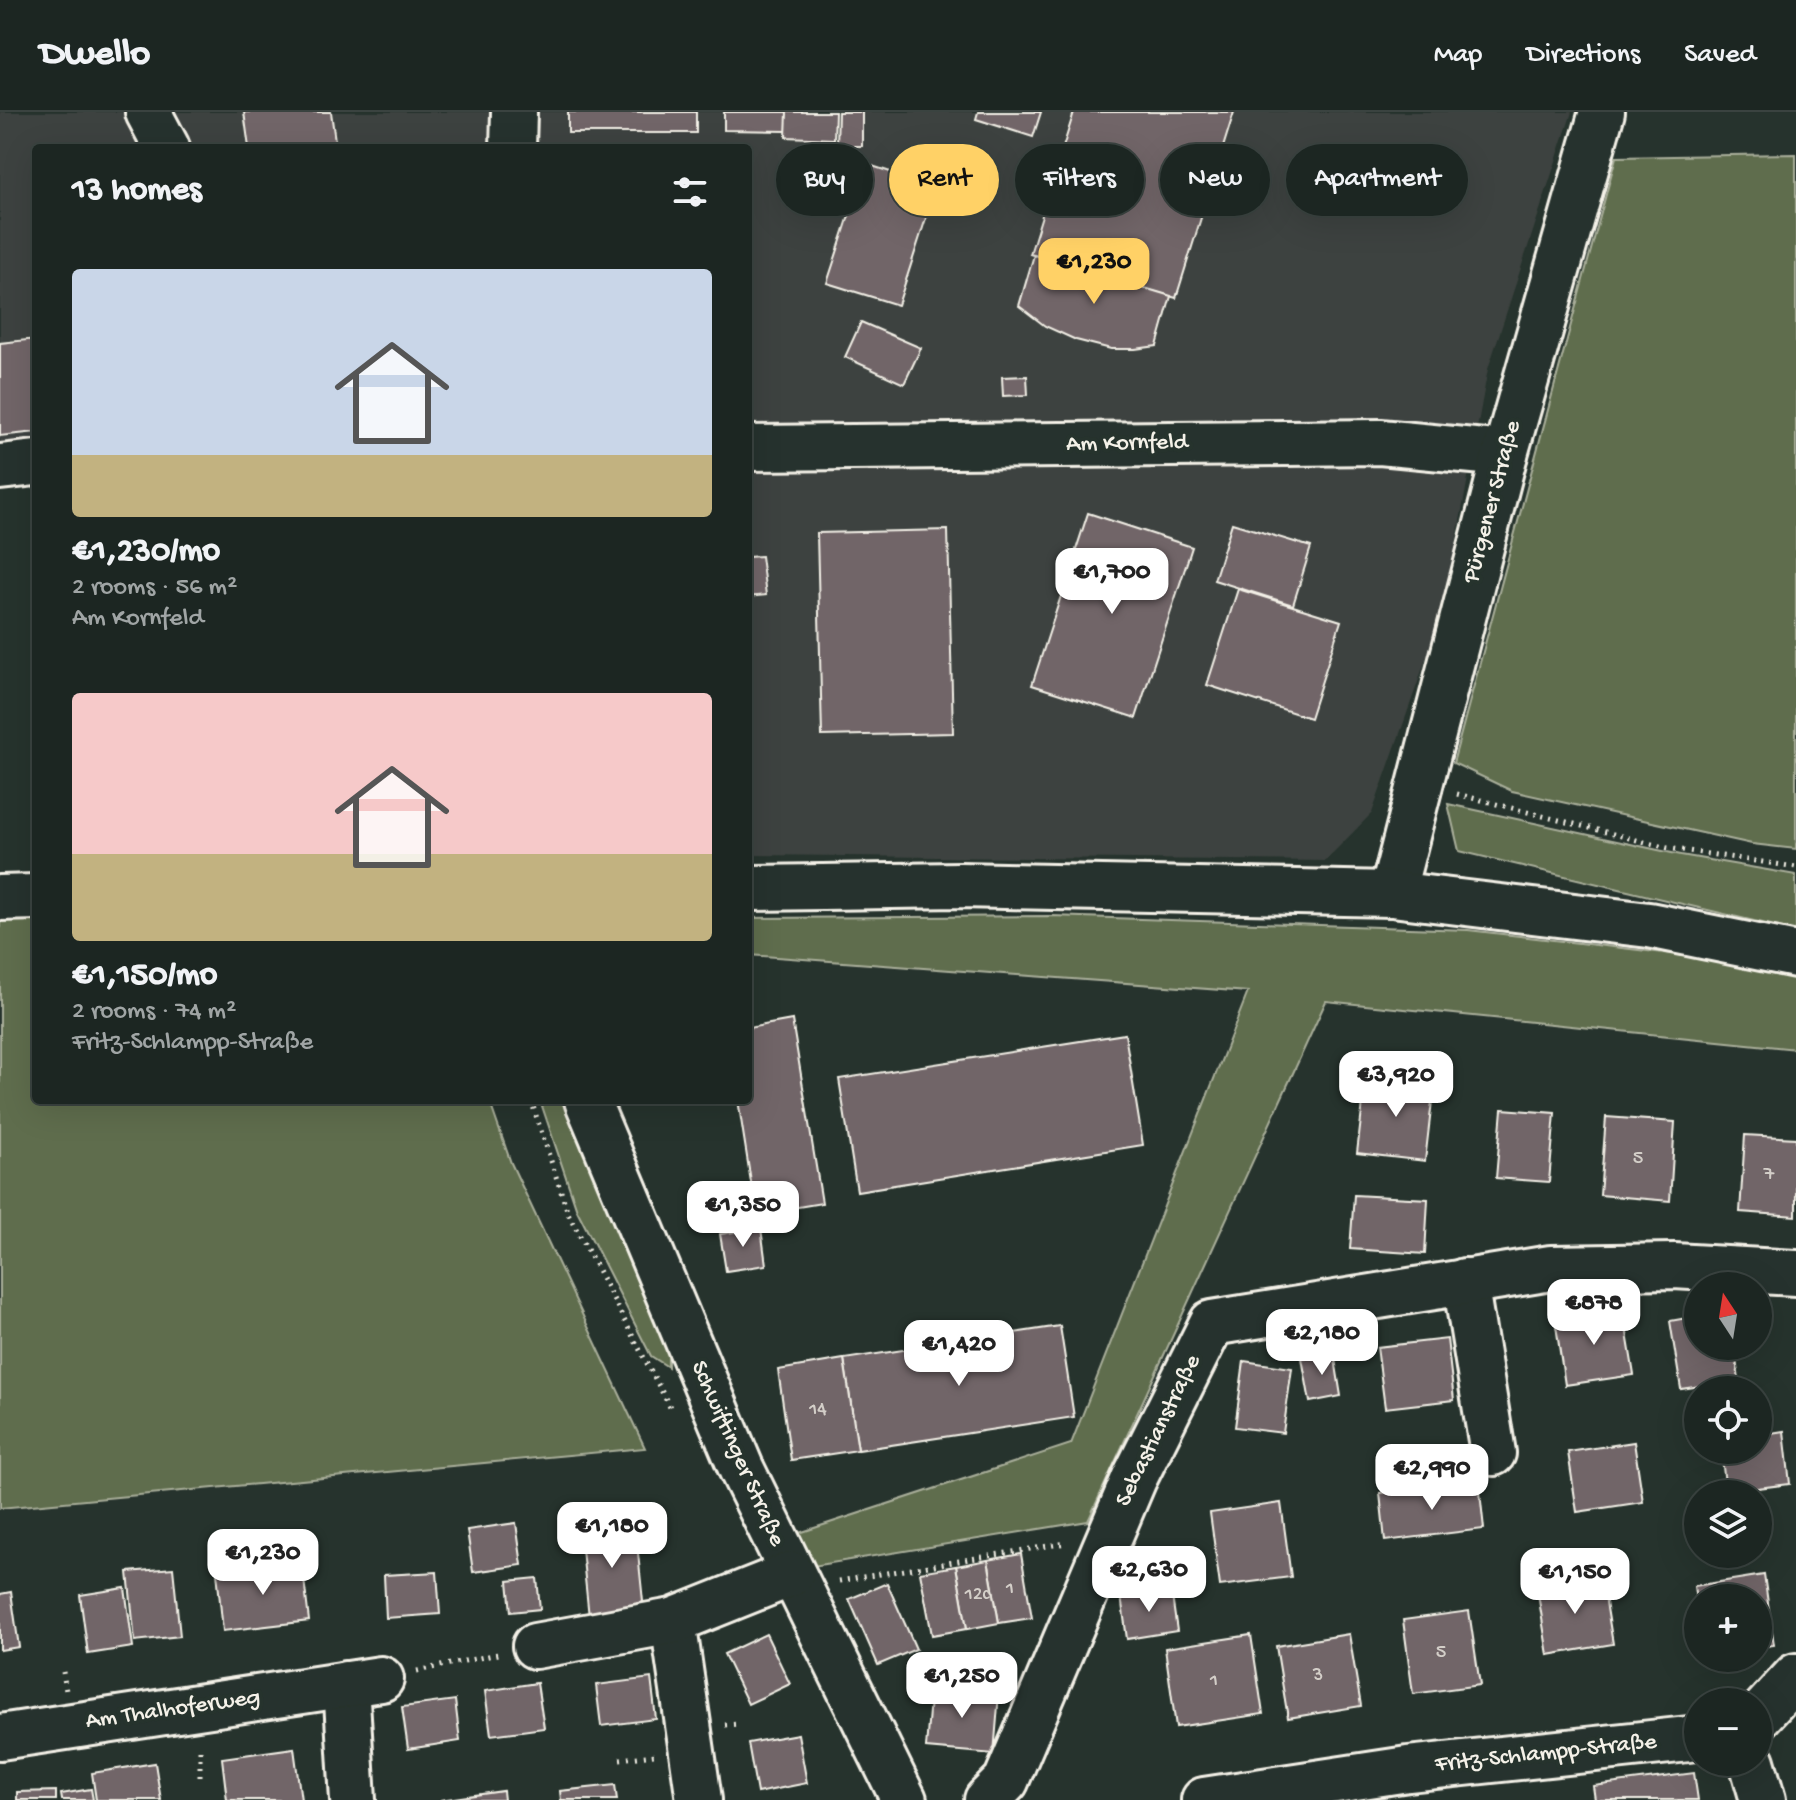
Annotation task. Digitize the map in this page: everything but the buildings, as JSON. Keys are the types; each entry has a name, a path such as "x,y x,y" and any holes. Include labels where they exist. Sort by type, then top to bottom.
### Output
{"street":[{"path":"148,112 165,144"},
{"path":"513,144 514,112"},
{"name":"Pürgener Straße","path":"1392,894 1505,454 1602,112"},
{"name":"Am Kornfeld","path":"752,448 1380,442 1505,454"},
{"path":"0,467 32,463"},
{"path":"752,888 960,885 1392,894 1649,925 1796,955"},
{"path":"0,898 32,897"},
{"name":"Schwiftinger Straße","path":"589,1104 741,1468 904,1800"},
{"path":"1493,1453 1465,1281 1551,1268 1674,1266 1796,1273"},
{"name":"Sebastianstraße","path":"987,1800 1006,1781 1134,1479 1212,1323 1465,1281"},
{"path":"535,1646 673,1621 795,1581"},
{"path":"673,1621 699,1800"},
{"path":"1772,1702 1796,1676"},
{"path":"353,1800 364,1681"},
{"name":"Am Thalhoferweg","path":"0,1737 364,1681"},
{"name":"Fritz-Schlampp-Straße","path":"1204,1800 1410,1784 1684,1740"},
{"path":"1756,1776 1763,1800"}],"path":[{"path":"1420,785 1668,848 1796,867"},
{"path":"532,1104 568,1213 675,1417"},
{"path":"795,1581 1110,1535"},
{"path":"364,1681 535,1646"}],"shaded area":[{"path":"0,112 1572,112 1488,369 1444,608 1372,813 1325,861 752,855 752,144 32,144 32,463 0,466"}],"green space":[{"path":"1796,154 1796,849 1752,844 1512,791 1453,763 1616,157"},
{"path":"1448,804 1681,855 1796,875 1796,931 1459,851"},
{"path":"0,910 32,910 32,1104 490,1104 511,1163 645,1448 0,1508"},
{"path":"1052,916 1468,930 1784,967 1796,970 1796,1049 1326,1001 1088,1521 807,1567 796,1534 1071,1444 1248,992 752,955 752,918"},
{"path":"541,1104 569,1104 668,1346 668,1367 651,1356 577,1210"}]}
